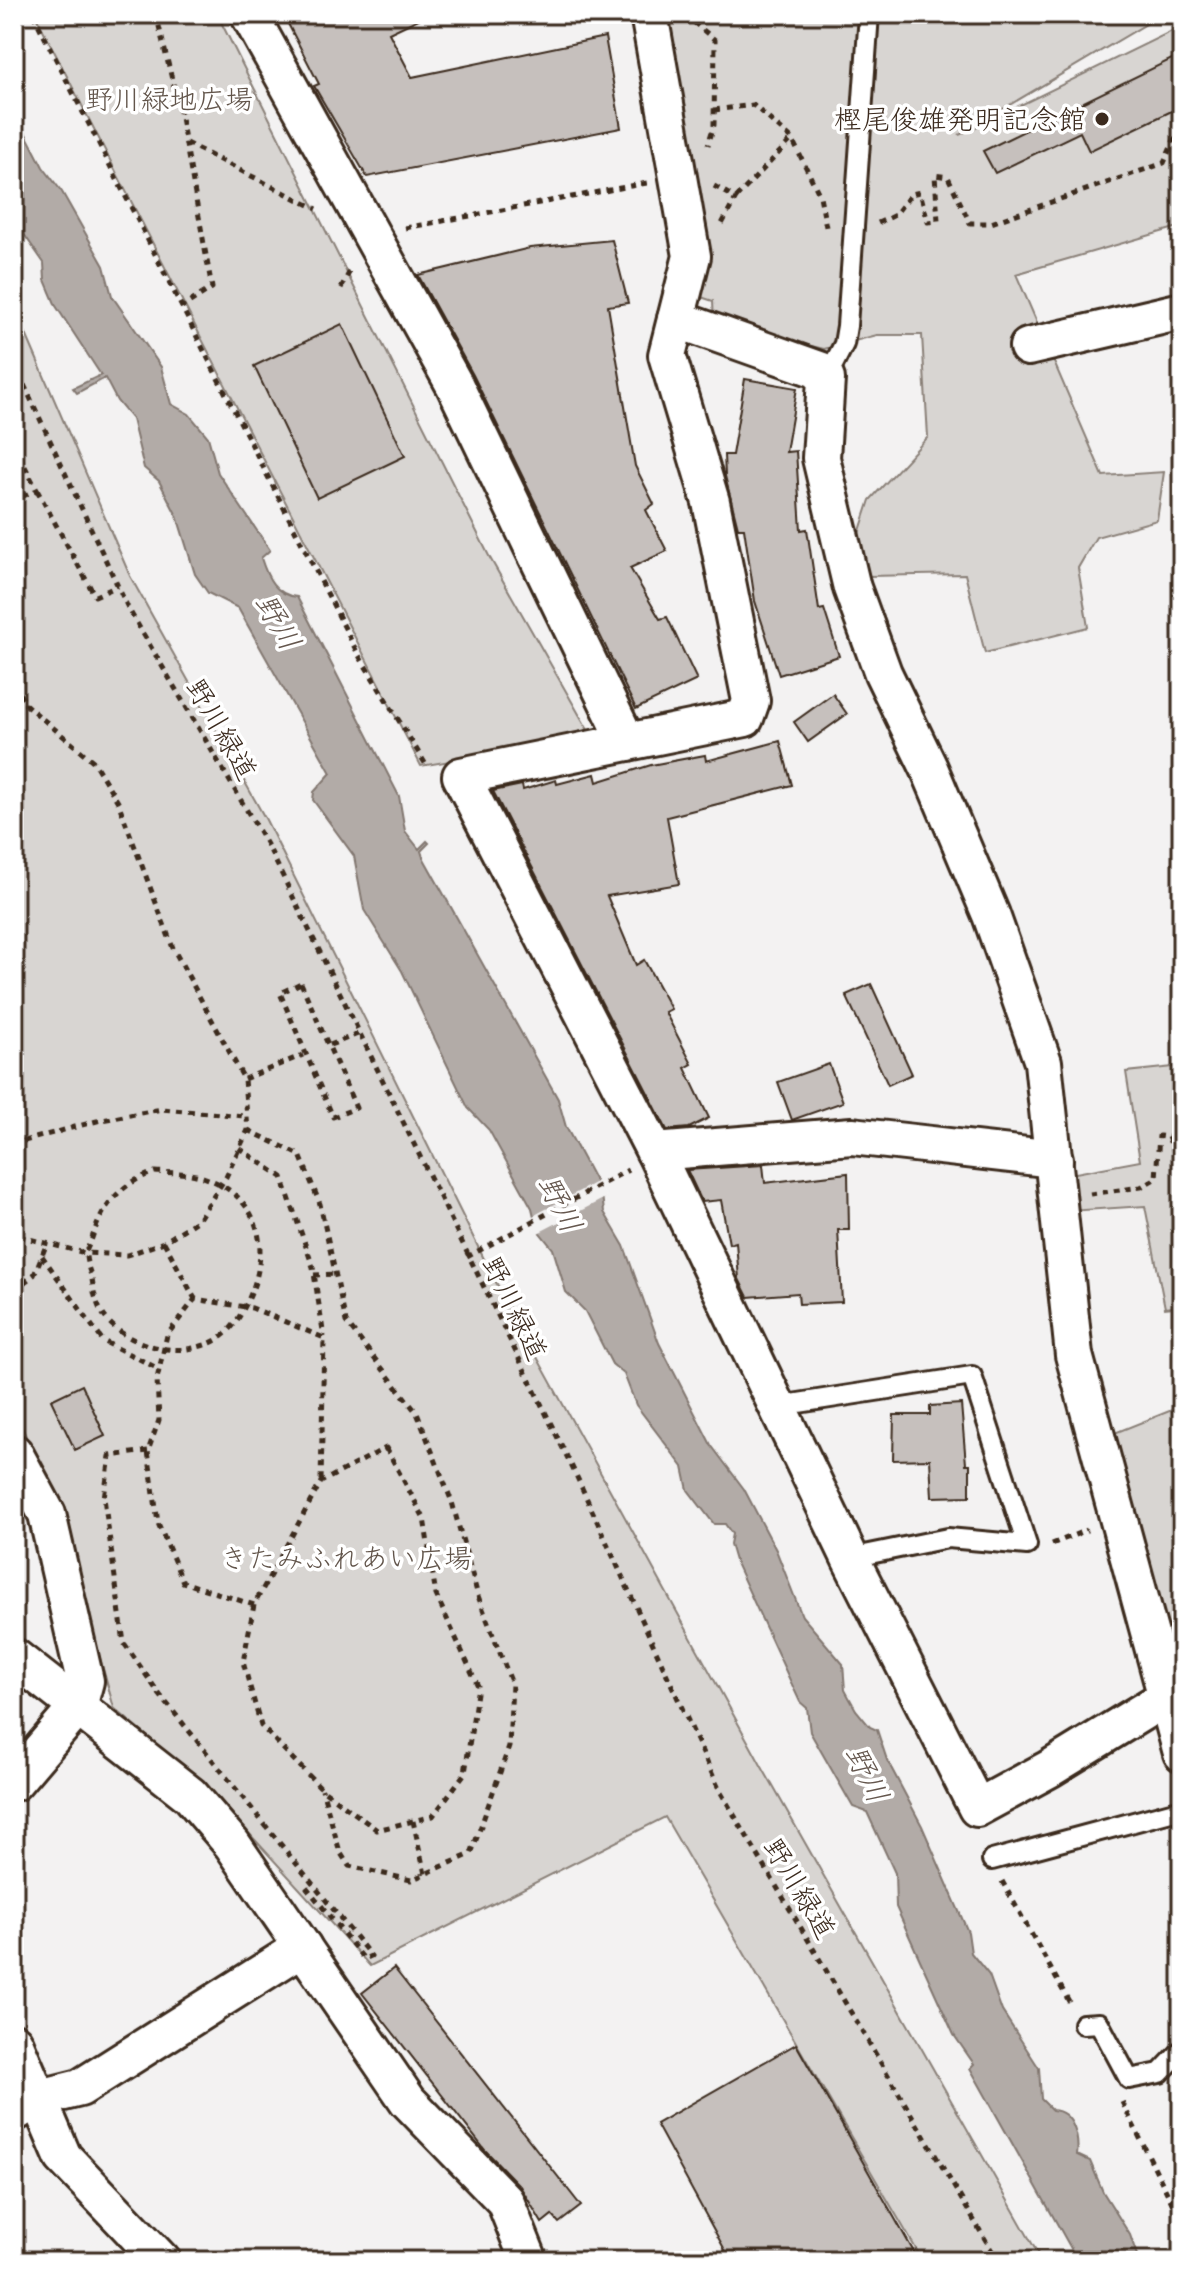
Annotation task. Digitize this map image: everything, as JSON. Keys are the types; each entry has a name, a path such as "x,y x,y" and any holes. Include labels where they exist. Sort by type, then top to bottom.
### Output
{"street":[{"path":"249,14 454,384 627,742"},
{"path":"650,20 692,256 667,355 711,502 751,701 745,718 461,776 655,1152 850,1558 977,1808 1049,1769 1165,1698"},
{"path":"1028,347 1182,311"},
{"path":"676,319 822,371 826,379 821,458 852,588 883,673 929,768 991,915 1043,1062 1074,1355 1182,1753"},
{"path":"655,1152 852,1136 1054,1159"},
{"path":"14,1453 47,1514 85,1681 78,1707 14,1782"},
{"path":"14,1657 190,1795 232,1844 408,2101 505,2201 529,2261"},
{"path":"25,2106 80,2088 303,1947"},
{"path":"14,2042 25,2106 63,2157 162,2261"}],"lane":[{"path":"826,379 844,344 847,326 869,14"},
{"path":"779,1406 972,1376 1027,1545 948,1538 850,1558"},
{"path":"992,1860 1182,1809"},
{"path":"1083,2024 1099,2023 1129,2079 1160,2073 1182,2050"}],"path":[{"path":"33,14 358,654 435,780"},
{"path":"156,14 186,143 212,288 182,307"},
{"path":"650,20 690,19 715,40 714,110 706,151"},
{"path":"714,110 753,105 792,139 820,196 826,227 880,223 895,215 911,194 920,192 928,222 938,221 935,175 948,177 970,223 991,223 1164,163 1182,122"},
{"path":"736,198 792,139"},
{"path":"186,143 369,234 678,178"},
{"name":"野川緑道","path":"14,363 118,586 269,848 576,1475 720,1791 998,2261"},
{"path":"14,445 95,596 118,586"},
{"path":"14,500 37,490"},
{"path":"14,683 26,705 93,761 118,802 173,948 244,1079 248,1130 198,1220 164,1242 127,1255 85,1253 14,1235"},
{"path":"14,712 26,705"},
{"path":"301,983 356,1108 333,1117 303,1055 280,993 301,983"},
{"path":"330,1045 358,1034"},
{"path":"244,1079 303,1055"},
{"path":"14,1148 24,1141 97,1121 162,1109 245,1116"},
{"path":"248,1130 300,1155 320,1204 346,1322 417,1413 452,1502 478,1596 512,1684 509,1747 471,1854 411,1880 349,1866 340,1852 322,1789"},
{"path":"1057,1198 1141,1187 1156,1178 1159,1136 1168,1137 1182,1170"},
{"path":"239,1148 282,1177 314,1275 324,1338 321,1482 254,1605 243,1662 261,1726 322,1789 377,1830 433,1816 465,1773 478,1686 436,1595 424,1518 386,1448 321,1482"},
{"path":"155,1172 188,1173 220,1185 246,1205 256,1222 262,1264 245,1307 227,1336 199,1347 164,1351 149,1347 115,1327 97,1305 85,1253 106,1205 137,1178 155,1172"},
{"path":"467,1257 617,1176"},
{"path":"164,1242 195,1299"},
{"path":"14,1290 34,1275 47,1243"},
{"path":"42,1256 103,1341 159,1369"},
{"path":"314,1275 336,1274"},
{"path":"195,1299 245,1307 324,1338"},
{"path":"195,1299 167,1335 159,1369 159,1420 148,1451 158,1523 183,1582 254,1605"},
{"path":"148,1451 110,1456 104,1498 124,1643 160,1695 371,1956 364,1959 255,1823 232,1844"},
{"path":"1027,1545 1047,1546 1118,1517"},
{"path":"413,1821 425,1874"}],"green space":[{"name":"野川緑地広場","path":"35,14 217,14 490,558 592,737 421,766"},
{"path":"652,14 1163,14 959,135 1182,26 1182,226 1016,274 1103,476 1164,472 1157,520 1096,537 1078,568 1088,627 985,653 965,574 869,576 856,543 870,500 928,437 922,335 877,335 824,349 714,323 713,301 692,294"},
{"name":"きたみふれあい広場","path":"14,306 130,576 266,820 492,1275 762,1767 1042,2261 923,2261 665,1817 370,1966 206,1786 114,1708 58,1509 14,1409"},
{"path":"1182,1066 1182,1306 1165,1308 1145,1206 1069,1211 1070,1174 1140,1161 1126,1072"},
{"path":"1182,1406 1182,1770 1092,1442"}],"water":[{"name":"野川","path":"14,111 43,167 62,192 104,266 112,296 161,367 171,404 189,414 208,437 218,473 270,550 261,558 269,578 283,593 297,597 399,796 405,831 419,849 427,841 429,843 421,851 423,857 558,1099 566,1127 602,1194 604,1212 624,1246 659,1343 711,1445 744,1489 776,1550 802,1616 843,1664 845,1690 856,1710 870,1727 877,1730 887,1760 922,1826 968,1932 971,1953 989,1975 1002,2011 1039,2068 1041,2099 1071,2121 1076,2135 1077,2155 1090,2161 1103,2192 1130,2235 1139,2261 1078,2261 970,2068 974,2064 954,2035 896,1907 895,1873 867,1812 853,1807 810,1732 807,1708 800,1702 735,1561 730,1544 732,1534 725,1524 714,1524 688,1490 683,1467 636,1405 624,1374 612,1364 585,1311 566,1292 553,1249 537,1229 532,1208 489,1130 468,1108 402,971 364,910 354,856 313,800 314,792 331,773 238,608 208,593 195,574 177,516 159,481 144,468 132,419 117,401 105,378 77,393 73,388 101,375 56,306 45,280 44,263 14,220"}],"pier":[{"path":"600,1180 607,1197 536,1234 534,1232 531,1217"}],"building":[{"path":"283,14 429,14 389,33 412,77 605,37 621,128 367,177 314,86 319,84"},
{"name":"樫尾俊雄発明記念館","path":"1182,54 1182,106 1089,151 1080,132 995,173 983,151"},
{"path":"612,240 628,303 608,306 635,466 654,504 646,510 667,551 630,568 660,619 667,617 697,680 636,709 473,375 418,275 530,248"},
{"path":"342,324 405,456 317,498 254,366"},
{"path":"745,379 797,388 786,452 796,451 801,530 807,529 819,610 824,609 839,656 779,675 755,601 744,528 738,528 725,476 724,455 732,455"},
{"path":"833,694 847,714 808,742 794,722"},
{"path":"780,741 792,785 667,817 679,884 607,896 636,965 644,960 671,1009 665,1012 692,1064 685,1068 709,1118 689,1128 667,1130 493,791 522,785 523,790 556,780 557,784 595,774 597,782 651,765 705,755 706,761"},
{"path":"871,984 912,1074 888,1085 846,995"},
{"path":"829,1064 843,1102 792,1120 778,1082"},
{"path":"763,1165 765,1183 848,1173 849,1230 838,1230 842,1302 799,1304 798,1293 748,1297 739,1279 736,1242 729,1244 721,1200 702,1202 687,1170"},
{"path":"82,1385 105,1436 75,1450 51,1400"},
{"path":"961,1404 966,1464 970,1464 970,1496 932,1497 930,1459 893,1460 894,1415 930,1415 930,1406"},
{"path":"394,1968 581,2206 559,2223 552,2215 542,2223 520,2186 485,2150 362,1993"},
{"path":"796,2044 919,2261 731,2261 656,2124"}],"place":[{"name":"樫尾俊雄発明記念館","path":"1102,119"}]}
